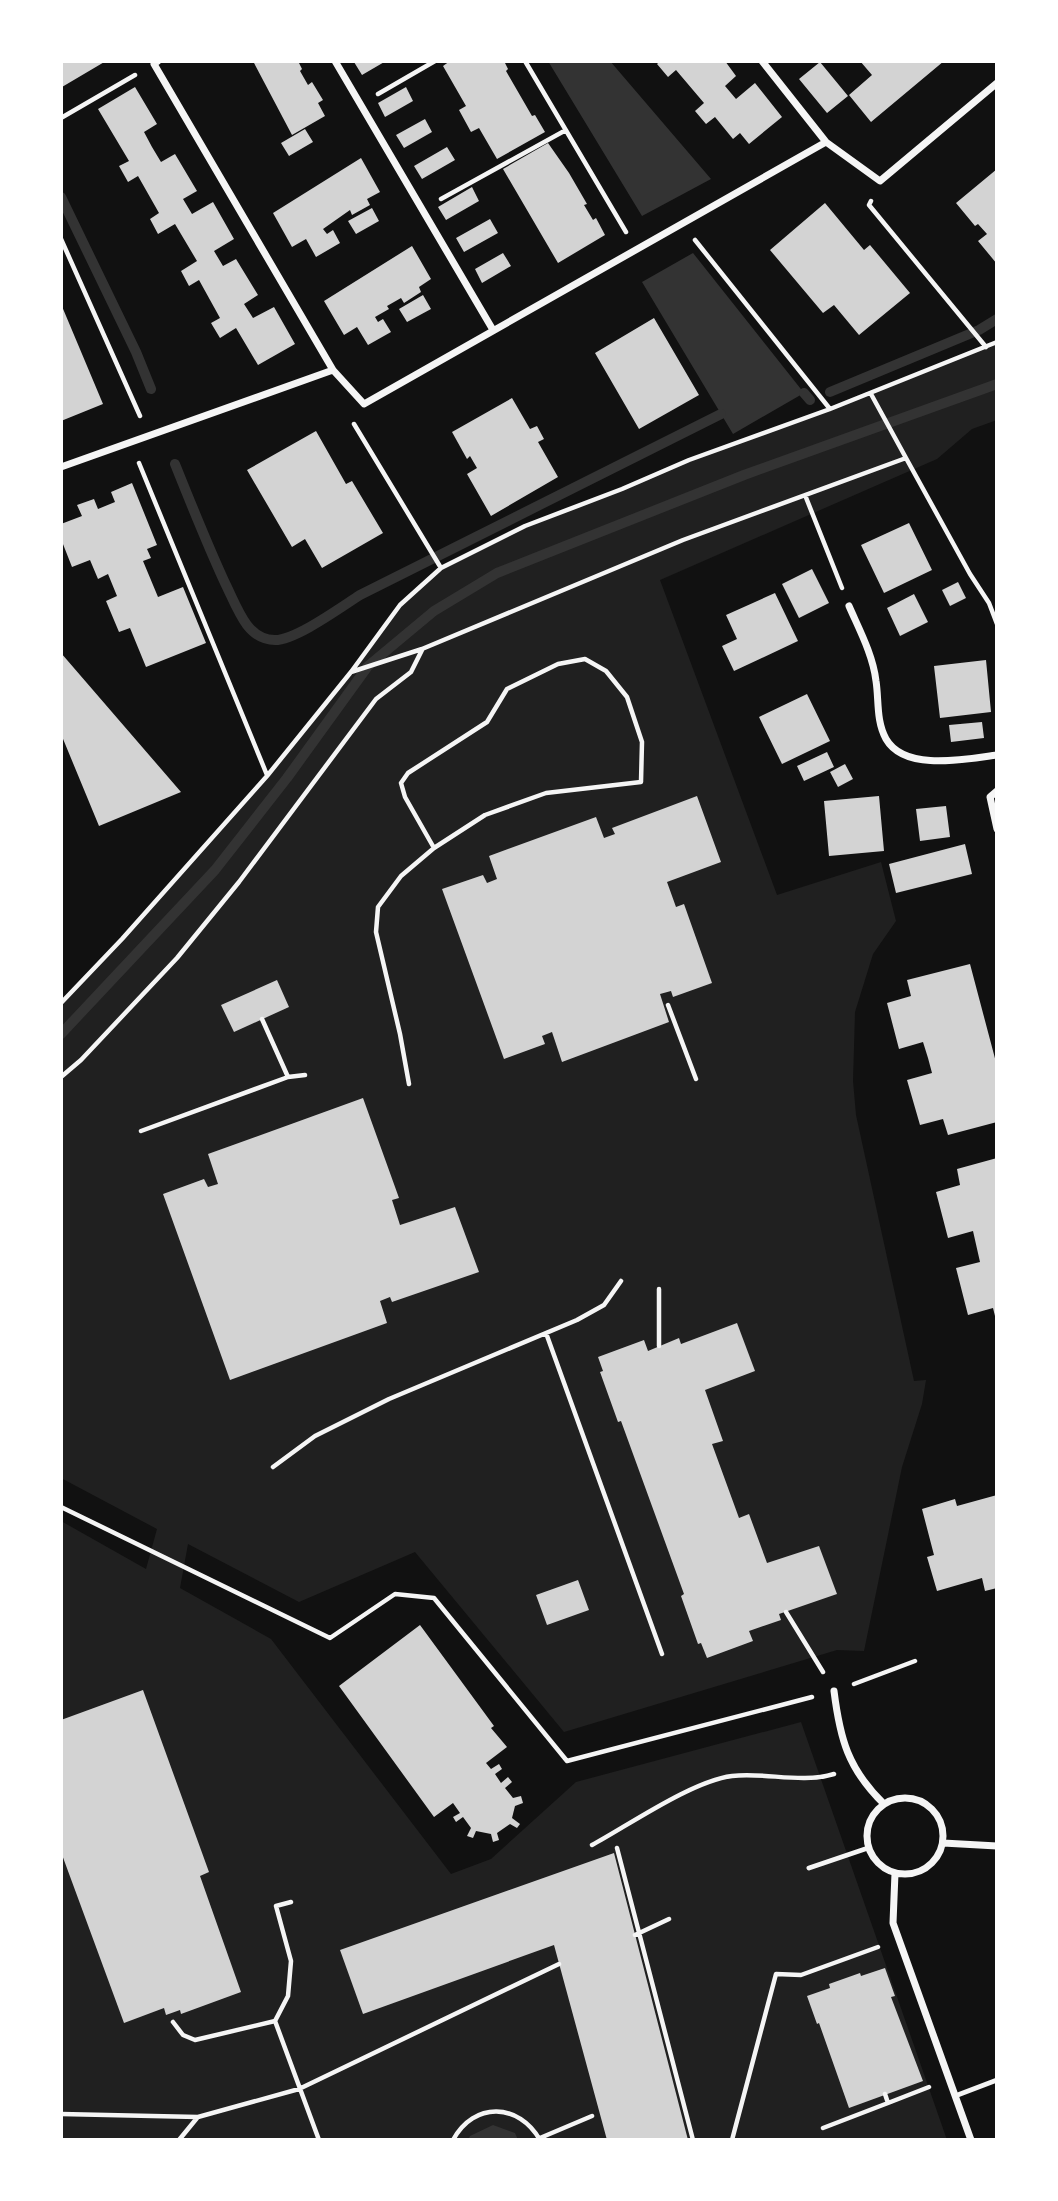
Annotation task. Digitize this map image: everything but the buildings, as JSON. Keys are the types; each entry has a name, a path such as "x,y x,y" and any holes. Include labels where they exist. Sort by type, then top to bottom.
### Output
{"street":[{"path":"335,61 493,330"},
{"path":"762,61 826,142 880,181 997,83"},
{"path":"156,62 333,370 364,404 826,142"},
{"path":"61,467 333,370"},
{"path":"849,606 876,680 879,715 887,740 906,756 929,761 997,755"},
{"path":"997,791 990,797 997,829"},
{"path":"834,1691 838,1726 855,1767 864,1786 884,1804"},
{"path":"908,1798 931,1809 939,1819 943,1843 930,1865 919,1872 895,1873 874,1860 868,1849 866,1836 874,1813 895,1799 908,1798"},
{"path":"943,1843 997,1846"},
{"path":"895,1873 893,1923 971,2140"}],"lane":[{"path":"809,1868 868,1849"},
{"path":"956,2096 997,2080"}],"path":[{"path":"360,104 435,61"},
{"path":"525,61 636,248"},
{"path":"61,118 156,62"},
{"path":"423,209 566,130"},
{"path":"880,181 869,205 986,346"},
{"path":"681,222 830,409"},
{"path":"61,239 149,436"},
{"path":"61,1003 131,929 267,776 351,672 400,605 440,567 525,526 689,460 871,394 997,342"},
{"path":"871,394 970,574 989,603 997,624"},
{"path":"364,404 351,419 440,567"},
{"path":"131,442 267,776"},
{"path":"351,672 422,649 683,540 906,458"},
{"path":"805,495 849,606"},
{"path":"61,1077 81,1060 177,957 239,882 376,699 411,672 422,649"},
{"path":"409,1084 376,932 378,907 401,876 434,848 485,815 546,793 641,782 642,742 627,696 606,671 585,659 558,664 507,689 487,722 408,773 401,783 405,797 434,848"},
{"path":"668,1005 696,1079"},
{"path":"262,1019 288,1077"},
{"path":"141,1131 288,1077 305,1075"},
{"path":"273,1467 315,1436 389,1399 547,1333 604,1305 621,1281"},
{"path":"659,1289 659,1346"},
{"path":"547,1333 662,1654"},
{"path":"61,1507 330,1638 395,1594 434,1598 568,1760 834,1691 915,1661"},
{"path":"786,1612 834,1691"},
{"path":"592,1845 705,1782 733,1776 820,1778 855,1767"},
{"path":"617,1848 637,1934 693,2140"},
{"path":"292,1902 276,1906 291,1961 288,1996 275,2021 319,2140"},
{"path":"637,1934 669,1919"},
{"path":"732,2140 776,1974 802,1975 898,1940"},
{"path":"61,2114 198,2117 299,2089 559,1964"},
{"path":"173,2022 183,2035 195,2040 275,2021"},
{"path":"823,2128 949,2079"},
{"path":"885,2094 888,2102"},
{"path":"453,2140 459,2129 485,2112 501,2111 523,2119 540,2139 592,2116"},
{"path":"179,2140 198,2117"}],"shaded area":[{"path":"548,61 610,61 711,179 642,216"},
{"path":"693,253 804,393 733,434 642,282"},
{"path":"997,342 997,420 972,429 937,459 660,580 777,895 881,862 896,921 873,954 855,1012 853,1081 856,1115 914,1381 926,1380 922,1404 902,1467 864,1651 837,1650 564,1732 415,1552 299,1602 188,1544 180,1588 271,1639 451,1874 491,1859 576,1782 801,1722 947,2140 61,2140 61,1521 146,1569 157,1529 61,1478 61,1003 230,819 351,672 400,605 441,568 525,526"},
{"path":"493,2125 515,2133 518,2140 468,2140 470,2136"}],"waterway":[{"path":"61,197 136,352 151,389"},
{"path":"830,392 979,330 997,319"},
{"path":"61,1034 215,870 287,778 368,666 434,611 497,573 744,475 997,384"},
{"path":"804,393 810,400"},
{"path":"175,464 212,554 241,615 256,634 275,640 306,629 360,595 721,414"}]}
